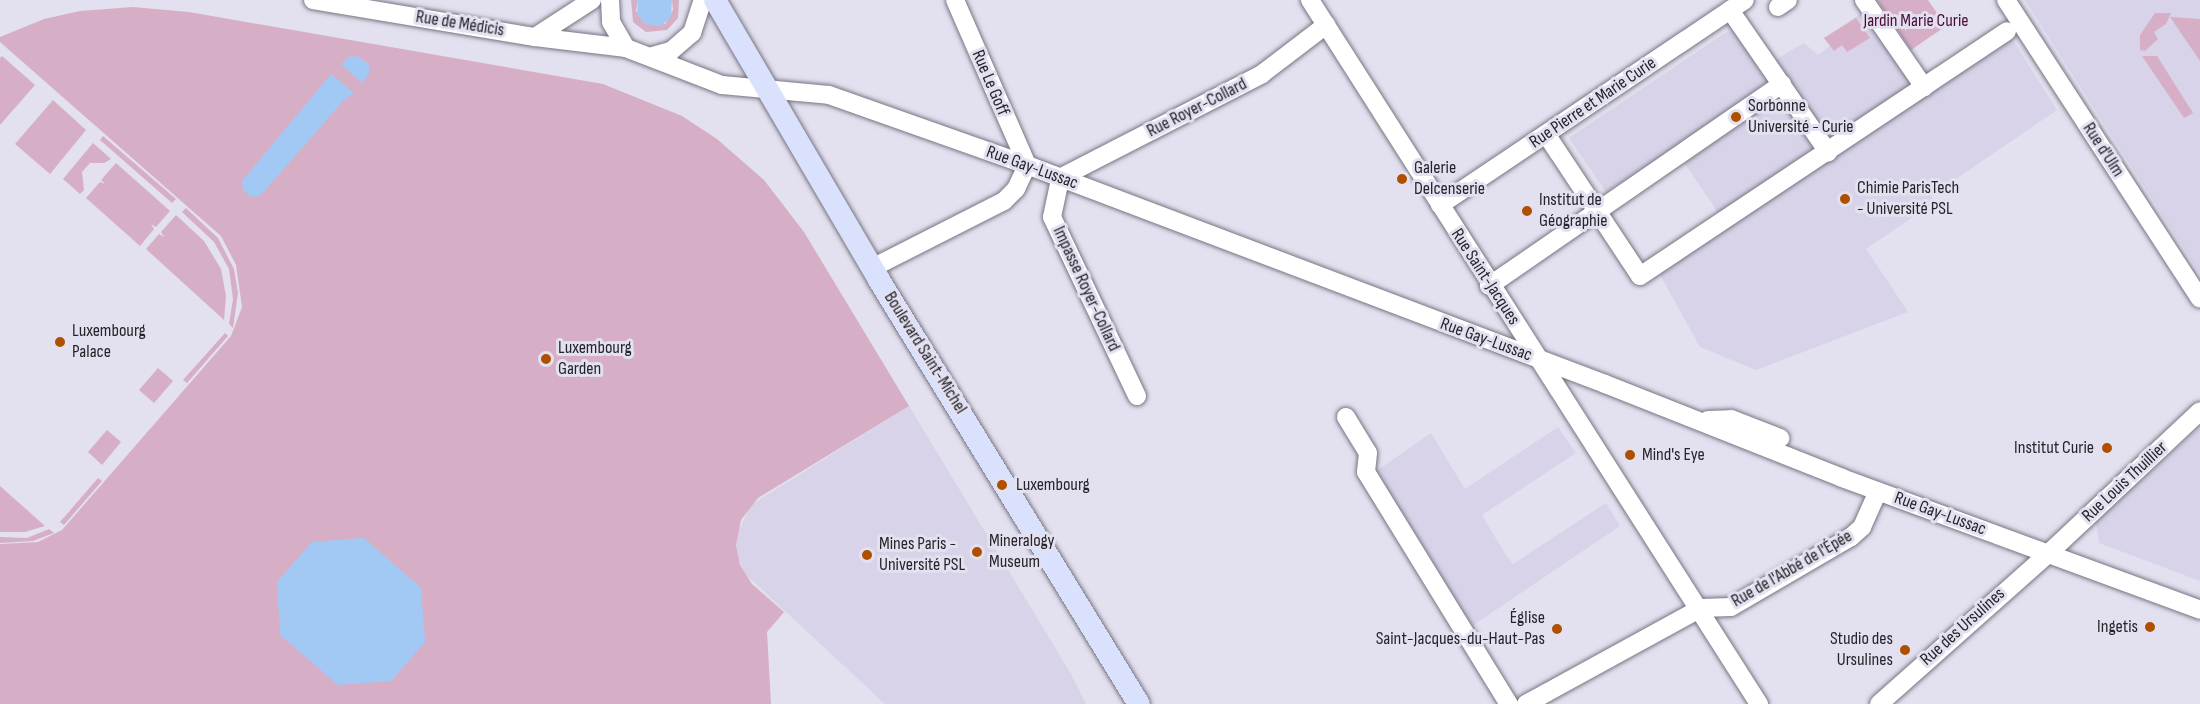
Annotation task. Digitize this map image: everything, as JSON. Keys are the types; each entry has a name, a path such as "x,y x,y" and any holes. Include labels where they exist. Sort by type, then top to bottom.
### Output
{"main road":[{"name":"Boulevard Saint-Michel","path":"715,0 872,268 1139,704"}],"street":[{"name":"Rue de Médicis","path":"314,0 535,37 626,48 653,56"},
{"path":"535,37 592,0"},
{"path":"610,0 611,22 626,48"},
{"path":"653,56 671,51 692,33 703,0"},
{"name":"Rue Le Goff","path":"955,0 1027,165"},
{"name":"Rue Saint-Jacques","path":"1310,0 1489,286 1540,360 1701,608 1759,704"},
{"name":"Rue Pierre et Marie Curie","path":"1440,205 1745,0"},
{"path":"1864,0 1924,87"},
{"name":"Rue d'Ulm","path":"2006,0 2200,299"},
{"path":"1730,10 1828,152"},
{"name":"Rue Royer-Collard","path":"1060,178 1262,74 1326,25"},
{"path":"1546,134 1640,276 2007,31"},
{"name":"Rue Gay-Lussac","path":"653,56 722,86 829,95 1027,165 1878,491 2200,610"},
{"path":"1489,286 1782,84"},
{"path":"872,268 1004,201 1016,189 1027,165"},
{"name":"Impasse Royer-Collard","path":"1060,178 1052,217 1137,396"},
{"name":"Rue Louis Thuillier","path":"2049,553 2200,411"},
{"path":"1346,417 1368,453 1365,472 1509,704"},
{"path":"1697,420 1731,419 1780,438"},
{"name":"Rue de l'Abbé de l'Épée","path":"1526,704 1701,608 1731,607 1851,537 1862,527 1878,491"},
{"name":"Rue des Ursulines","path":"1879,704 2049,553"}],"shaded area":[{"path":"2025,0 2200,0 2200,274 2115,141"},
{"name":"Sorbonne Université - Curie","path":"1866,10 1919,85 1721,217 1675,149 1606,192 1569,138 1725,33 1735,30 1763,67 1804,43 1818,55 1830,46 1824,38"},
{"name":"Chimie ParisTech - Université PSL","path":"2007,31 2057,110 1931,196 1935,202 1866,249 1908,312 1756,370 1700,347 1659,273"},
{"name":"Mines Paris - Université PSL","path":"909,406 1071,674 1086,704 885,704 744,573 737,556 736,536 751,505"},
{"path":"1558,427 1576,453 1482,515 1504,552 1513,564 1606,503 1620,526 1472,626 1375,472 1431,433 1465,489"},
{"path":"2200,427 2200,581 2099,543 2096,522"}],"green space":[{"path":"631,0 638,0 636,11 645,24 665,24 673,10 672,0 679,0 678,18 667,30 646,32 633,22"},
{"name":"Jardin Marie Curie","path":"1877,0 1928,0 1946,26 1911,50"},
{"name":"Luxembourg Garden","path":"133,7 189,12 603,84 682,116 717,139 764,180 804,232 909,406 758,498 741,520 736,545 740,565 752,584 784,612 767,632 771,704 0,704 0,544 38,542 62,530 231,336 242,307 236,265 221,236 0,42 0,37 44,19 80,11"},
{"path":"2155,13 2171,13 2166,24 2154,32 2158,39 2145,51 2140,50 2140,35"},
{"path":"2170,17 2200,19 2200,61"},
{"path":"1856,18 1870,38 1847,52 1842,45 1834,51 1824,38"},
{"path":"2,56 35,85 0,125 0,58"},
{"path":"2142,56 2157,56 2193,113 2184,118"},
{"path":"53,100 86,130 50,174 15,144"},
{"path":"103,136 176,199 172,203 100,140"},
{"path":"93,143 111,159 104,163 90,163 82,172 84,190 80,194 63,179"},
{"path":"116,163 170,211 156,227 151,224 154,229 140,246 86,198 100,182 105,184 101,180"},
{"path":"186,208 218,238 234,269 238,293 233,328 229,324 233,299 229,269 214,242 182,212"},
{"path":"176,215 204,241 221,269 226,296 224,320 146,249 159,234 164,237 161,232"},
{"path":"225,333 228,336 187,383 183,380"},
{"path":"158,368 173,381 154,403 139,390"},
{"path":"107,430 121,442 102,465 88,452"},
{"path":"98,478 102,481 64,525 60,522"},
{"path":"0,486 45,526 25,532 0,532"},
{"path":"49,529 54,533 33,541 0,543 0,537 27,538"}],"water":[{"path":"638,0 672,0 671,17 661,26 645,24 637,14"},
{"path":"350,56 360,57 369,65 369,74 362,83 341,64"},
{"path":"331,74 354,93 344,100 260,196 251,197 243,190 242,181"},
{"path":"364,538 421,588 425,642 391,681 338,685 280,635 277,582 312,542"}],"place":[{"name":"Sorbonne Université - Curie","path":"1736,117"},
{"name":"Galerie Delcenserie","path":"1402,179"},
{"name":"Chimie ParisTech - Université PSL","path":"1845,199"},
{"name":"Institut de Géographie","path":"1527,211"},
{"name":"Luxembourg Palace","path":"60,342"},
{"name":"Luxembourg Garden","path":"546,359"},
{"name":"Institut Curie","path":"2107,448"},
{"name":"Mind's Eye","path":"1630,455"},
{"name":"Luxembourg","path":"1002,485"},
{"name":"Mineralogy Museum","path":"977,552"},
{"name":"Mines Paris - Université PSL","path":"867,555"},
{"name":"Ingetis","path":"2150,627"},
{"name":"Église Saint-Jacques-du-Haut-Pas","path":"1557,629"},
{"name":"Studio des Ursulines","path":"1905,650"}]}
